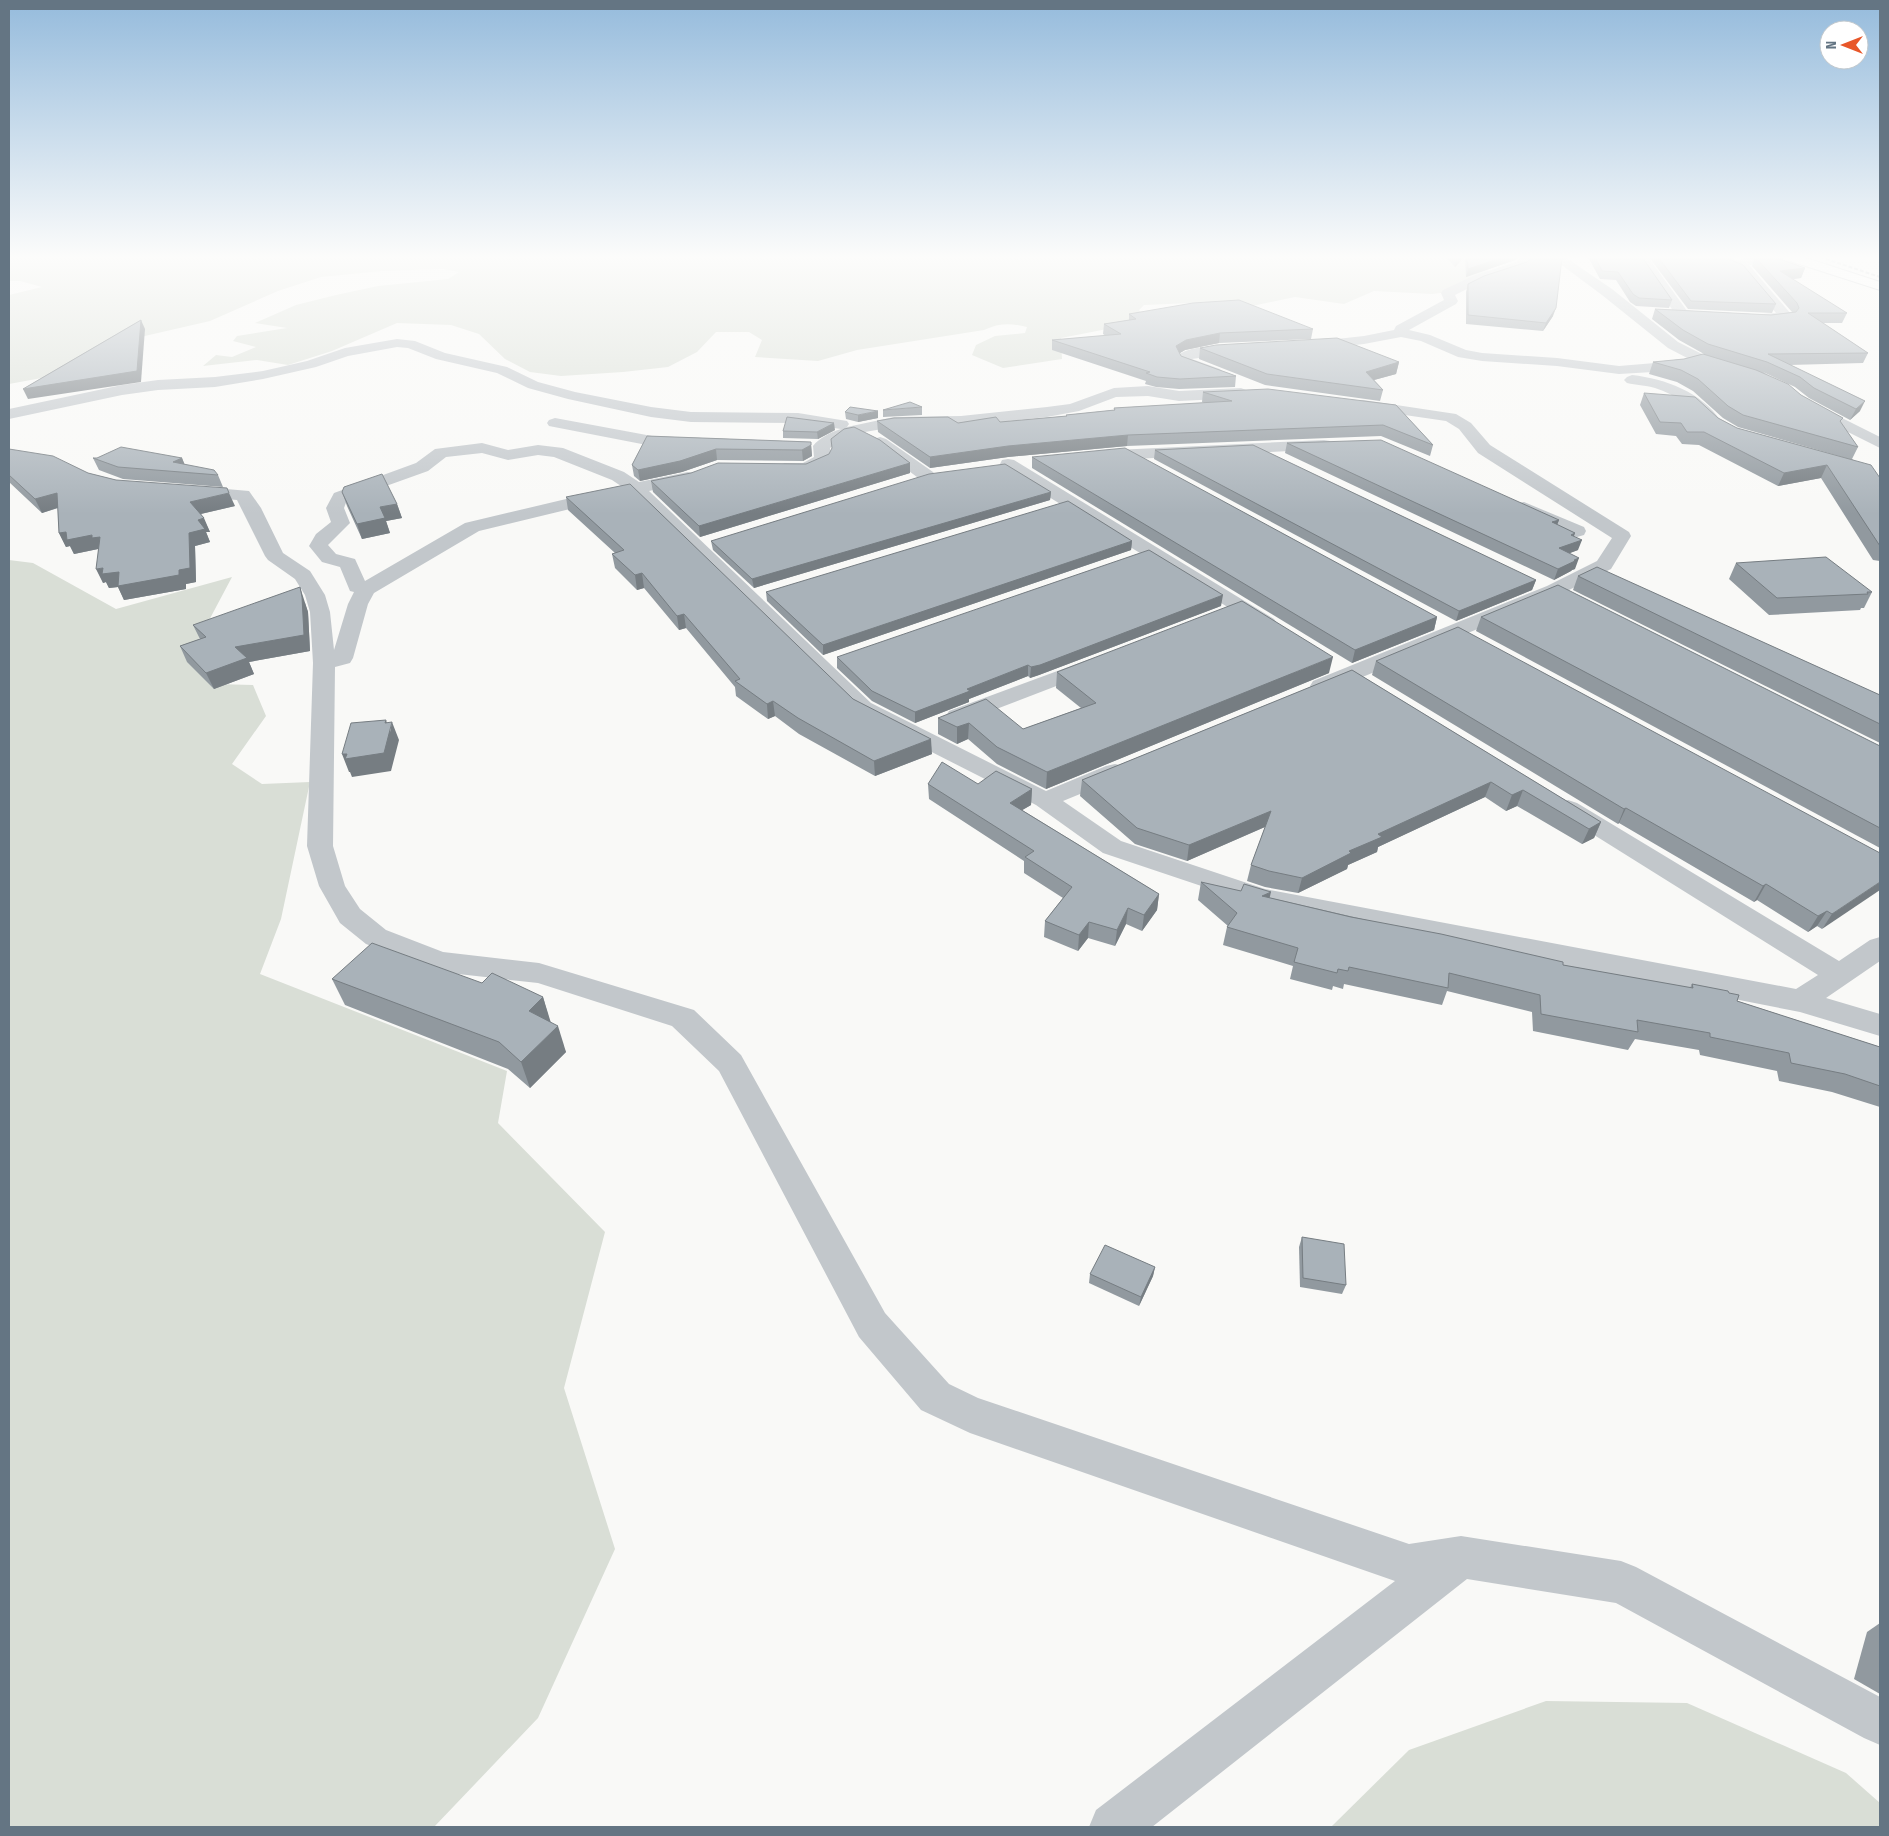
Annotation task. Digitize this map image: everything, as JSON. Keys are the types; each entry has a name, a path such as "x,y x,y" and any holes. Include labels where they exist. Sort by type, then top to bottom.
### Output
{"street":[{"path":"9,414 122,390 158,385 216,382 263,375 311,364 345,352 397,343 410,344 442,356 502,370 542,387 651,412 691,417 798,418 841,424 856,429 880,442 928,476"},
{"path":"1291,346 1331,343"},
{"path":"1436,343 1463,354 1482,357 1537,360 1619,370 1670,367 1698,359"},
{"path":"1670,343 1698,359 1722,366"},
{"path":"801,445 821,446 838,435 856,429 894,422 961,421 1073,408 1097,397 1114,393 1148,392 1179,396 1256,390 1185,360 1184,357 1192,353 1214,350 1252,348"},
{"path":"1537,360 1546,367 1573,373 1649,381 1672,388 1692,400 1716,424 1724,429"},
{"path":"1796,398 1867,438 1880,443"},
{"path":"1305,693 1455,631 1563,594 1604,565 1622,536 1484,449 1465,426 1450,417 1343,402"},
{"path":"555,423 652,441 702,442"},
{"path":"1077,458 1127,453 1254,446 1342,444"},
{"path":"776,467 806,468 823,459 821,446"},
{"path":"1254,446 1289,463"},
{"path":"366,589 357,587 348,563 329,558 318,546 323,538 340,523 336,508 340,497 422,466 441,453 482,448 508,455 538,450 557,452 618,476 707,543 829,662 863,708 1045,800 1112,847 1261,897 1800,1001 1880,1025"},
{"path":"1127,453 1161,472"},
{"path":"1038,462 999,466 1140,555 1241,607 1283,633"},
{"path":"324,663 342,658 358,604 366,589 472,527 686,478 702,472"},
{"path":"908,482 945,473"},
{"path":"170,490 243,495 252,508 275,556 303,575 315,595 320,612 324,663 320,846 332,886 350,916 376,937 440,962 539,973 683,1018 730,1063 872,1325 936,1397 970,1414 1409,1565 1461,1557 1621,1582 1880,1722"},
{"path":"1506,499 1577,531"},
{"path":"1528,577 1563,594"},
{"path":"1213,618 1241,607"},
{"path":"1429,617 1481,645"},
{"path":"913,734 1113,656"},
{"path":"1325,659 1376,690"},
{"path":"1045,800 1135,763"},
{"path":"1552,798 1839,974"},
{"path":"1800,1001 1880,947"},
{"path":"1113,1827 1461,1557"}],"shaded area":[{"path":"9,343 126,343 58,375 9,384"},
{"path":"239,343 351,343 288,365 257,360 203,366 216,355 232,357 256,347"},
{"path":"488,343 706,343 697,352 668,367 623,372 561,376 530,372 505,359"},
{"path":"761,343 903,343 857,350 818,361 755,357"},
{"path":"981,343 1061,343 1062,359 1003,368 972,355 976,345"},
{"path":"9,560 33,563 116,609 232,577 189,658 215,684 253,685 266,716 232,764 262,784 310,782 281,919 260,974 507,1071 498,1123 605,1232 564,1388 615,1549 538,1718 434,1827 9,1827"},
{"path":"1546,1701 1687,1703 1846,1773 1880,1803 1880,1827 1331,1827 1409,1750"}],"building":[{"path":"102,343 139,343 137,371 23,389"},
{"path":"1060,343 1182,343 1176,346 1181,356 1236,376 1180,379 1157,377 1146,373 1150,372"},
{"path":"1256,343 1349,343 1399,362 1366,372 1383,390 1267,374 1200,348"},
{"path":"1706,343 1853,343 1868,353 1768,354 1865,401 1856,409 1814,388 1800,377 1767,362"},
{"path":"1703,354 1756,370 1788,384 1801,395 1843,418 1840,421 1858,447 1743,415 1728,406 1698,379 1681,370 1653,362 1684,359"},
{"path":"1268,389 1396,405 1433,445 1383,425 1128,435 1008,446 930,457 877,421 894,418 948,417 958,423 996,417 1000,422 1115,410 1114,408 1232,401 1203,392"},
{"path":"1644,393 1695,397 1718,418 1737,428 1871,465 1880,478 1880,546 1827,465 1784,473 1704,432 1687,432 1681,423 1660,422"},
{"path":"910,402 922,407 883,410"},
{"path":"850,407 878,411 858,415 845,412"},
{"path":"787,417 834,423 817,432 783,431"},
{"path":"854,427 880,440 910,463 699,526 651,481 691,473 718,463 806,464 829,454 832,448 831,439 844,429"},
{"path":"647,436 811,442 811,445 802,450 716,449 680,461 638,470 632,465"},
{"path":"1381,440 1559,520 1552,522 1575,533 1571,535 1582,540 1559,548 1579,558 1558,569 1287,443"},
{"path":"1253,445 1536,580 1459,611 1155,450"},
{"path":"121,447 182,458 173,462 214,470 218,475 118,467 93,458"},
{"path":"1125,448 1437,617 1355,650 1032,457"},
{"path":"9,449 53,456 88,473 116,480 227,488 229,493 190,502 204,518 198,520 205,529 189,533 190,568 179,570 179,575 118,586 119,572 102,574 103,568 96,569 100,537 92,538 92,535 67,540 66,532 59,533 57,493 35,499 9,475"},
{"path":"1005,464 1051,492 752,579 711,541 929,474"},
{"path":"382,474 397,504 380,507 385,518 357,524 342,492 344,487"},
{"path":"630,484 853,699 931,739 874,761 798,718 773,701 767,704 735,681 740,679 684,614 677,616 642,573 635,575 612,554 624,550 566,497"},
{"path":"1068,501 1132,541 823,645 766,592"},
{"path":"1149,550 1223,595 1040,665 1031,667 1028,665 967,689 970,691 915,712 872,691 837,657"},
{"path":"1826,557 1872,592 1867,592 1868,594 1777,598 1736,563"},
{"path":"1597,567 1880,695 1880,724 1578,576"},
{"path":"1558,585 1880,746 1880,828 1481,617"},
{"path":"300,587 304,635 235,647 247,658 206,673 180,646 206,637 193,625"},
{"path":"1242,601 1333,657 1047,772 997,747 969,723 957,727 938,718 986,699 1023,729 1096,703 1057,672"},
{"path":"1458,627 1880,853 1880,882 1832,914 1827,911 1818,916 1766,884 1763,886 1626,808 1624,809 1376,661"},
{"path":"1352,670 1601,822 1589,829 1523,790 1512,795 1491,782 1378,834 1382,837 1349,851 1351,853 1302,878 1251,865 1271,811 1189,845 1137,828 1082,780"},
{"path":"386,720 385,723 392,722 384,753 345,759 347,754 342,754 351,723"},
{"path":"942,762 978,784 996,771 1032,789 1010,803 1159,894 1144,915 1128,908 1117,930 1089,922 1079,935 1045,921 1072,887 1025,857 1034,851 928,784"},
{"path":"1201,882 1241,891 1244,884 1271,892 1262,896 1351,917 1441,934 1563,962 1563,965 1693,988 1692,984 1728,991 1729,993 1739,995 1737,1001 1880,1047 1880,1086 1845,1074 1791,1063 1789,1053 1710,1037 1710,1033 1637,1020 1638,1032 1541,1014 1540,995 1449,973 1448,988 1349,967 1348,971 1338,969 1337,973 1294,962 1298,948 1227,927 1237,913"},
{"path":"372,943 482,983 492,973 543,997 529,1011 558,1026 521,1062 499,1042 332,979"},
{"path":"1302,1237 1344,1244 1346,1285 1303,1278"},
{"path":"1105,1245 1155,1267 1141,1297 1090,1274"}]}
